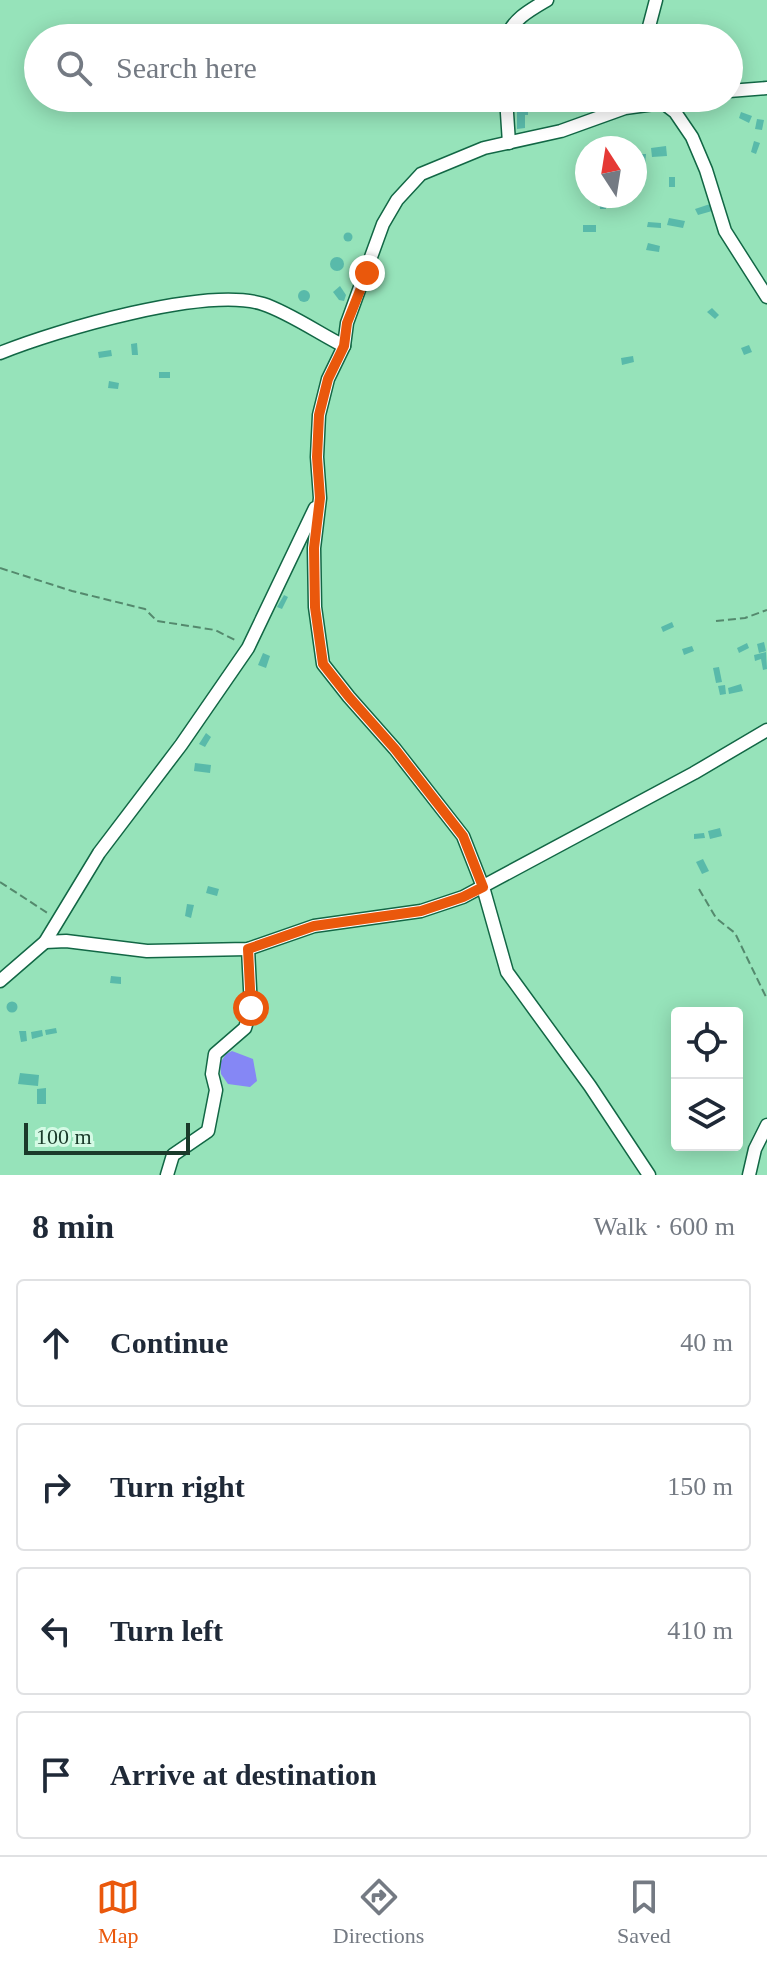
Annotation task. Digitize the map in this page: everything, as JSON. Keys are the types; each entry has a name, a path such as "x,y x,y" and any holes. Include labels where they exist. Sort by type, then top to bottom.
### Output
{"street":[{"path":"516,24 521,17 547,0"},
{"path":"650,24 656,0"},
{"path":"743,90 767,88"},
{"path":"507,112 509,143"},
{"path":"603,115 607,112"},
{"path":"614,112 561,131 484,148 421,174 397,200 383,224 347,323 344,346 328,379 319,415 317,457 320,498 314,563 315,607 323,664 463,836 483,887 507,972 590,1086 649,1175"},
{"path":"675,112 692,137 725,231 767,297"},
{"path":"0,353 79,327 118,318 210,300 238,299 265,304 344,346"},
{"path":"0,981 45,942 99,853 181,745 248,648 320,498"},
{"path":"45,942 66,941 147,951 248,949 314,926 421,911 483,887 767,730"},
{"path":"167,1175 173,1155 208,1131 216,1090 212,1074 215,1054 245,1028 251,1008 248,949"},
{"path":"749,1175 755,1149 767,1125"}],"path":[{"path":"0,568 72,591 145,609 157,621 215,630 248,648"},
{"path":"716,621 745,618 767,610"},
{"path":"0,882 59,921"},
{"path":"699,889 716,918 735,933 767,999"}],"shaded area":[{"path":"232,1051 253,1059 257,1081 250,1087 228,1084 221,1074 220,1063"}],"building":[{"path":"517,112 528,112 525,128 517,129"},
{"path":"741,112 752,116 749,123 739,118"},
{"path":"757,119 764,120 762,130 755,129"},
{"path":"754,141 760,143 756,154 751,152"},
{"path":"666,146 667,156 652,157 651,148"},
{"path":"669,177 675,177 675,187 669,187"},
{"path":"710,204 712,211 698,215 695,209"},
{"path":"669,218 685,221 683,228 667,225"},
{"path":"648,222 661,223 661,228 647,227"},
{"path":"583,225 596,225 596,232 583,232"},
{"path":"348,233 352,237 348,241 344,237"},
{"path":"648,243 660,246 659,252 646,250"},
{"path":"337,257 344,264 337,271 330,264"},
{"path":"340,286 346,295 344,301 333,292"},
{"path":"304,290 310,296 304,302 298,296"},
{"path":"712,308 719,315 715,319 707,312"},
{"path":"137,343 138,355 132,355 131,344"},
{"path":"749,345 752,352 744,355 741,348"},
{"path":"111,350 112,356 99,358 98,352"},
{"path":"633,356 634,362 622,365 621,358"},
{"path":"159,372 170,372 170,378 159,378"},
{"path":"109,381 119,383 118,389 108,388"},
{"path":"284,595 288,597 282,609 277,607"},
{"path":"672,622 674,627 663,632 661,627"},
{"path":"764,642 766,651 759,653 757,644"},
{"path":"747,643 749,648 739,653 737,648"},
{"path":"692,646 694,651 684,655 682,649"},
{"path":"766,652 767,669 763,670 761,659 755,661 754,655"},
{"path":"263,653 270,656 266,668 258,665"},
{"path":"719,667 722,682 716,683 713,668"},
{"path":"741,684 743,691 729,694 728,688"},
{"path":"725,685 726,694 720,695 718,686"},
{"path":"206,733 211,737 205,747 199,744"},
{"path":"195,763 211,765 210,773 194,771"},
{"path":"720,828 722,836 710,839 708,831"},
{"path":"704,833 705,838 694,839 694,834"},
{"path":"703,859 709,871 702,874 696,862"},
{"path":"208,886 219,889 217,896 206,893"},
{"path":"187,904 194,905 191,918 185,916"},
{"path":"111,976 121,977 121,984 110,983"},
{"path":"12,1001 18,1007 12,1013 6,1007"},
{"path":"56,1028 57,1033 46,1035 45,1030"},
{"path":"42,1030 43,1036 32,1039 31,1032"},
{"path":"19,1031 26,1031 27,1041 21,1042"},
{"path":"20,1073 39,1075 38,1086 18,1084"},
{"path":"46,1088 46,1104 37,1104 37,1089"}],"route":[{"path":"251,1008 248,949 314,926 421,911 483,887 463,836 323,664 315,607 314,548 320,498 317,457 319,415 328,379 344,346 347,323 367,273"}]}
